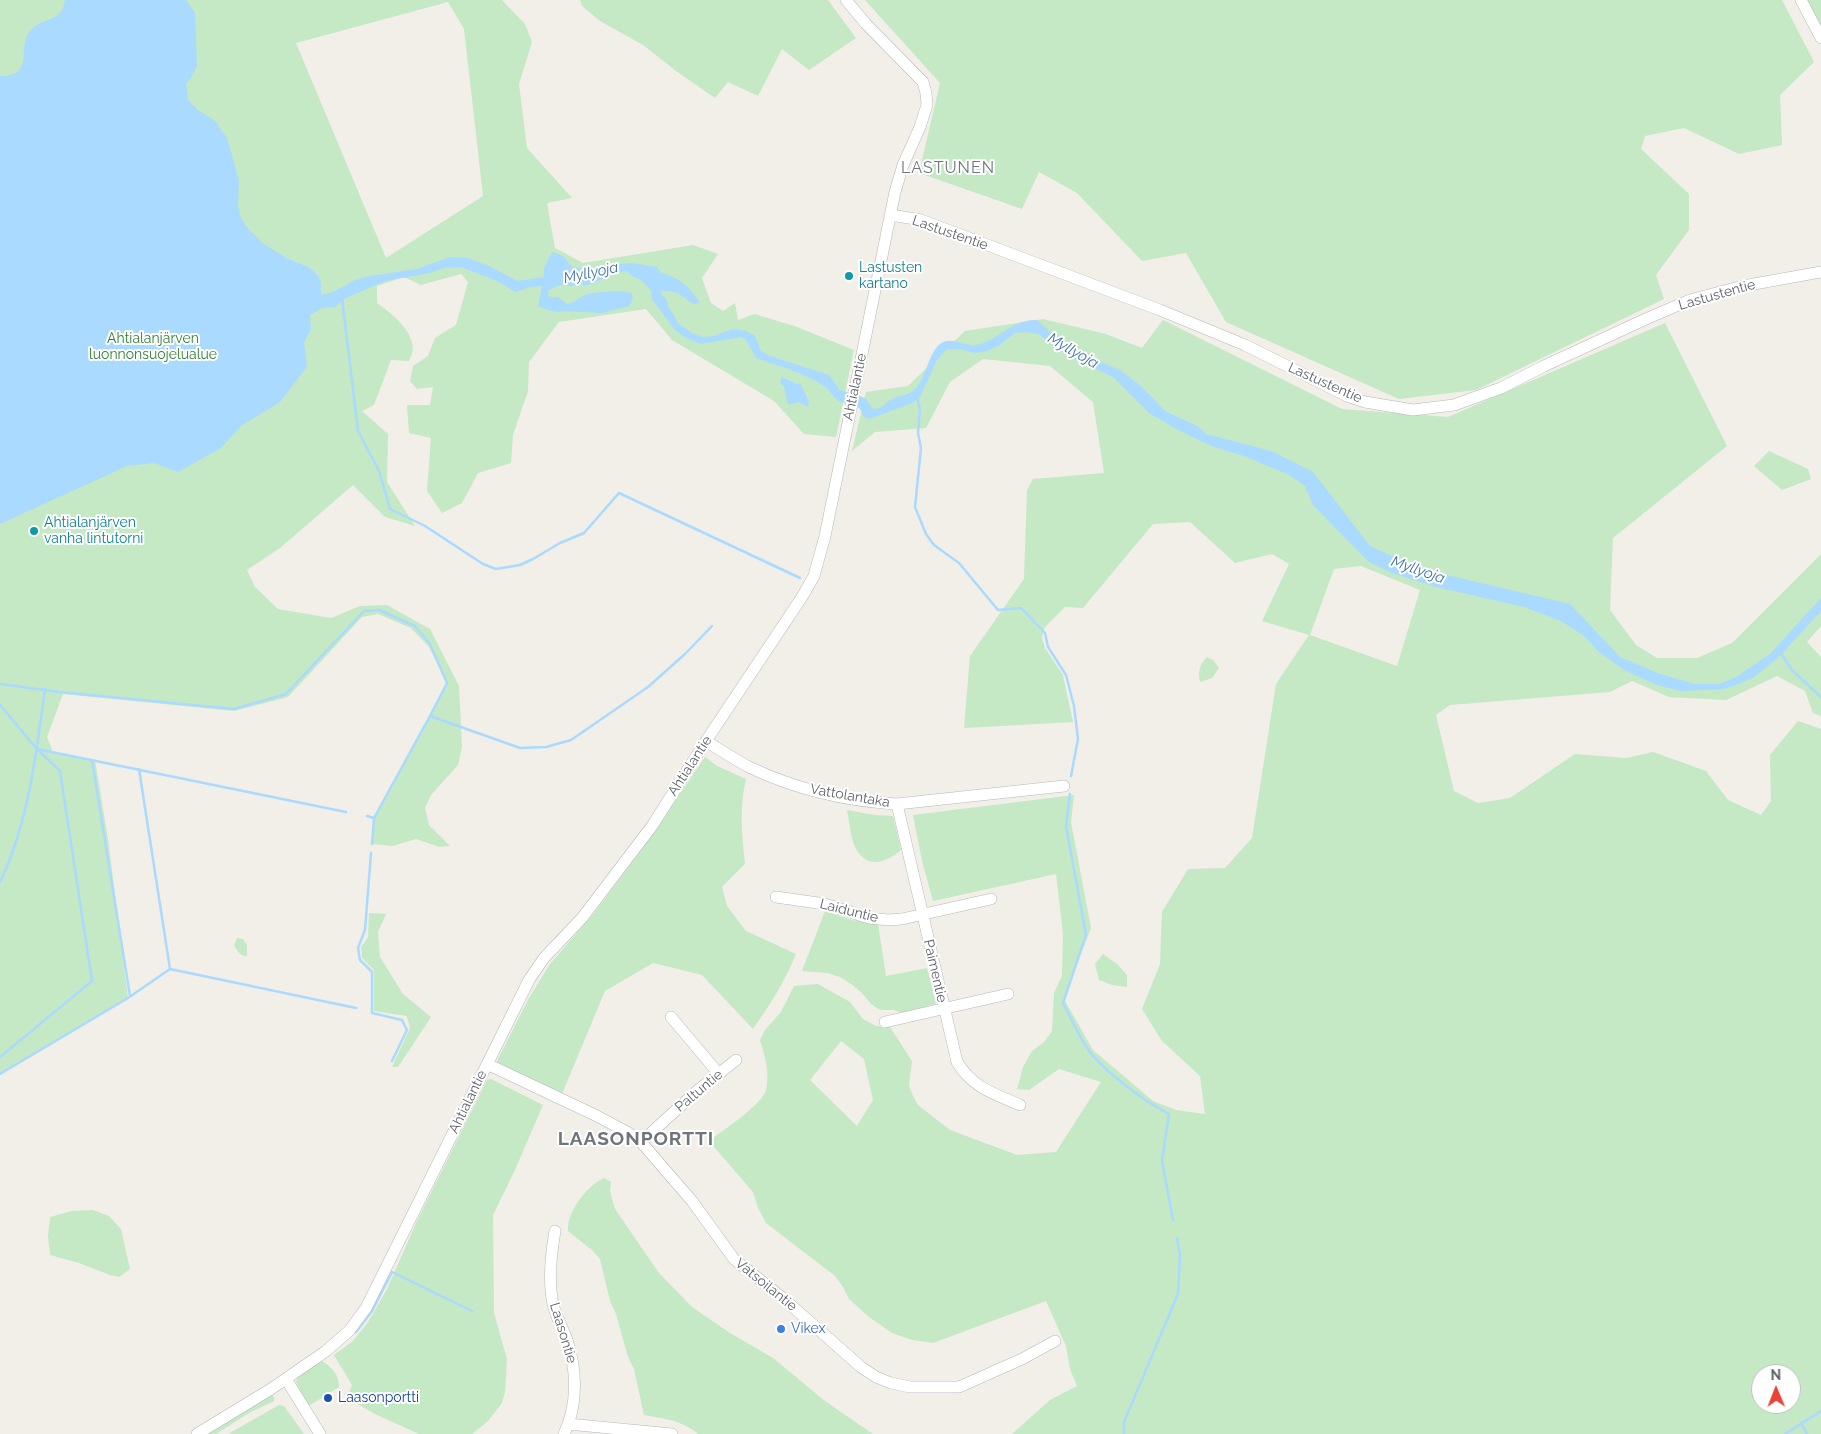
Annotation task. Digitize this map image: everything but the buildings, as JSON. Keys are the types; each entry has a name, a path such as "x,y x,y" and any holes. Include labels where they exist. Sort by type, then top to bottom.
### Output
{"street":[{"name":"Ahtialantie","path":"197,1434 326,1352 344,1336 366,1308 530,980 544,958 582,918 646,833 814,576 832,508 854,391 899,178 927,105 923,82 866,24 846,0"},
{"path":"1801,0 1821,38"},
{"name":"Lastustentie","path":"891,215 921,220 1160,310 1245,345 1347,396 1365,402 1413,410 1454,405 1501,388 1544,366 1690,300 1742,286 1821,272"},
{"name":"Vattolantaka","path":"706,741 747,766 778,779 808,790 852,799 897,804 1064,786"},
{"name":"Paimentie","path":"897,804 943,1009 957,1062 965,1075 984,1090 1020,1105"},
{"name":"Laiduntie","path":"776,897 819,903 854,914 888,920 991,898"},
{"path":"885,1022 1008,994"},
{"path":"671,1017 719,1074"},
{"name":"Paltuntie","path":"641,1142 736,1060"},
{"name":"Vatsoilantie","path":"487,1064 602,1119 627,1132 641,1142 689,1197 734,1259 785,1300 861,1367 876,1377 891,1383 916,1388 959,1387 1022,1359 1055,1341"},
{"name":"Laasontie","path":"555,1231 552,1251 552,1298 574,1369 573,1406 566,1429"},
{"path":"286,1379 320,1434"},
{"path":"566,1429 672,1434"}],"green space":[{"name":"Ahtialanjärven luonnonsuojelualue","path":"0,0 502,0 525,24 532,42 519,84 527,148 572,198 547,203 555,248 583,263 693,245 718,254 702,278 711,303 723,311 735,303 738,320 755,314 797,327 854,350 836,437 804,434 774,401 672,340 646,309 559,322 529,362 528,391 513,435 511,463 478,473 462,503 442,513 427,491 431,438 409,433 407,405 430,405 433,387 417,389 410,381 413,366 428,356 435,338 456,325 468,282 461,274 421,285 404,277 377,286 377,303 392,314 405,328 410,336 412,352 409,361 391,360 374,405 362,411 388,434 387,482 415,526 385,517 353,485 280,548 247,570 255,587 278,609 331,618 360,606 387,605 430,629 459,686 462,747 458,765 431,795 425,808 429,825 450,846 439,847 416,839 393,846 372,844 374,818 447,683 429,647 411,628 378,614 362,617 288,697 234,711 63,694 47,737 53,752 95,760 108,839 128,998 0,1074","holes":["448,2 464,29 483,196 386,258 296,43","280,255 309,267 318,275 320,286"]},
{"path":"580,0 828,0 856,38 809,70 782,49 758,96 728,82 715,98 643,45 600,21 582,6"},
{"path":"865,0 1782,0 1814,62 1780,95 1782,145 1739,154 1684,128 1645,136 1641,149 1689,194 1689,230 1656,275 1664,299 1476,390 1399,399 1226,322 1186,253 1142,261 1077,193 1039,172 1022,209 919,173 940,83"},
{"path":"1807,0 1821,0 1821,25"},
{"path":"1043,319 1106,334 1142,348 1163,320 1342,409 1448,417 1665,323 1727,446 1613,538 1610,610 1636,645 1657,658 1697,658 1732,643 1821,554 1821,626 1807,642 1821,657 1821,716 1813,713 1805,691 1777,676 1726,700 1669,697 1632,681 1610,692 1450,705 1436,715 1454,791 1478,803 1510,798 1575,754 1626,758 1653,752 1706,771 1728,800 1761,815 1771,801 1770,755 1798,721 1821,729 1821,1434 1012,1434 1050,1400 1077,1386 1070,1369 1066,1346 1046,1301 933,1343 912,1340 892,1333 869,1317 849,1299 835,1276 766,1223 758,1208 753,1192 709,1141 750,1110 763,1096 767,1084 767,1071 760,1040 765,1030 781,1012 794,986 818,984 850,1002 863,1019 876,1026 890,1027 912,1061 909,1086 918,1105 950,1130 1017,1155 1056,1152 1101,1082 1059,1069 1029,1090 1017,1089 1023,1067 1032,1051 1044,1042 1052,1031 1054,993 1062,976 1063,934 1056,874 933,901 922,861 913,815 1074,795 1071,822 1091,928 1064,999 1093,1050 1153,1101 1176,1110 1205,1114 1200,1076 1162,1041 1142,1009 1160,964 1162,912 1188,869 1225,868 1252,838 1276,684 1309,635 1262,621 1289,564 1272,554 1235,563 1190,522 1153,524 1083,608 1065,607 1045,627 1042,637 1045,648 1063,675 1073,722 964,728 970,656 1024,579 1027,490 1033,479 1104,473 1093,402 1050,366 983,359 950,382 926,428 875,432 852,451 866,392 908,386 965,331","holes":["1361,566 1420,590 1397,666 1310,635 1334,569","841,1041 864,1059 873,1100 857,1126 810,1080"]},
{"path":"1769,451 1808,469 1811,479 1782,490 1754,466"},
{"path":"1207,657 1213,660 1219,668 1212,678 1200,682 1200,669"},
{"path":"705,757 717,766 746,779 742,811 745,864 722,887 727,906 746,931 796,954 782,983 753,1029 702,975 653,963 605,991 562,1094 497,1062 529,998 550,964 595,912 653,834"},
{"path":"847,810 893,816 901,850 890,858 878,862 866,860 854,845"},
{"path":"825,911 852,920 878,924 886,976 927,968 936,1004 901,1013 894,1010 880,1010 871,1004 861,992 840,977 828,973 802,971"},
{"path":"369,913 386,914 378,932 380,957 403,994 431,1017 398,1067 392,1067 410,1028 407,1016 374,1011 374,970 362,958 361,947 368,937"},
{"path":"237,938 243,939 247,945 247,956 241,954 234,945"},
{"path":"1103,954 1117,964 1127,975 1127,987 1112,985 1099,980 1095,964"},
{"path":"491,1079 543,1105 493,1215 494,1313 507,1359 505,1392 502,1403 488,1421 472,1434 419,1434 375,1414 347,1398 352,1385 334,1355 353,1341 368,1322 387,1289 417,1221 487,1080"},
{"path":"604,1178 611,1182 610,1191 615,1209 659,1273 692,1307 730,1333 773,1358 825,1401 873,1434 698,1434 680,1423 644,1415 634,1369 628,1357 616,1314 610,1301 600,1259 568,1231 571,1215 579,1200 591,1187"},
{"path":"93,1210 109,1216 121,1229 130,1269 119,1277 50,1255 48,1236 50,1217 72,1211"},
{"path":"322,1361 334,1372 338,1379 339,1387 307,1407 296,1382 298,1376"},
{"path":"270,1394 274,1397 274,1401 249,1413 216,1434 206,1434"},
{"path":"279,1405 284,1406 304,1434 228,1434"}],"water":[{"name":"Myllyoja","path":"65,0 186,0 195,13 197,66 186,84 188,100 198,110 215,121 227,138 239,181 238,207 241,218 248,229 265,245 287,258 309,267 318,275 321,283 321,295 333,292 355,280 417,269 450,257 468,258 489,266 518,281 544,277 544,268 552,252 563,256 572,267 594,271 600,266 630,263 657,267 661,273 673,277 684,284 700,303 693,304 675,292 660,291 679,324 692,333 702,337 714,336 733,329 746,331 755,336 761,351 770,356 829,375 840,390 865,398 873,409 882,407 892,399 913,391 921,381 936,348 940,344 952,341 970,345 980,344 1019,323 1037,320 1061,342 1078,353 1120,370 1142,387 1165,411 1199,427 1206,434 1271,451 1313,472 1370,546 1407,563 1447,575 1570,604 1620,657 1660,674 1695,684 1719,684 1736,677 1770,654 1821,598 1821,611 1779,657 1754,677 1724,689 1681,691 1657,685 1626,671 1600,653 1583,635 1561,621 1524,607 1436,587 1392,573 1369,562 1313,505 1305,486 1289,475 1244,456 1214,447 1180,431 1149,413 1113,377 1073,358 1053,346 1039,334 1015,333 1000,345 987,351 975,353 950,349 945,351 937,360 920,397 912,403 870,419 863,416 860,408 857,406 837,400 817,382 792,370 756,358 746,340 741,337 701,344 686,338 675,330 652,299 651,291 647,286 627,271 614,273 592,284 560,285 549,290 548,295 550,297 558,297 567,304 585,295 595,293 621,292 631,293 633,296 630,306 602,313 551,311 538,306 542,286 530,287 516,292 495,280 461,267 444,268 430,273 385,281 346,298 335,307 322,308 310,315 311,329 304,343 307,367 280,402 241,426 221,448 178,472 154,463 127,466 0,524 0,76 18,72 22,67 24,46 30,31 40,23 60,13"},
{"path":"782,377 797,384 800,383 809,402 808,407 799,402 788,405 784,386 780,383"}],"waterway":[{"path":"342,298 358,431 379,471 390,509 425,526 483,564 496,569 520,565 560,543 584,533 619,493 800,578"},
{"path":"917,398 920,409 918,433 921,448 915,507 926,534 934,545 959,563 998,610 1021,608 1045,633 1048,647 1066,675 1074,706 1078,739 1071,776"},
{"path":"0,684 59,692 234,709 286,694 364,611 379,610 415,626 430,644 447,683 374,818 372,844"},
{"path":"430,716 520,748 546,747 571,740 648,687 685,654 712,626"},
{"path":"1780,652 1792,670 1821,697"},
{"path":"0,882 10,859 25,812 45,689"},
{"path":"0,705 37,749 346,812"},
{"path":"0,1057 92,981 60,771 37,749"},
{"path":"92,760 130,996"},
{"path":"139,769 170,969"},
{"path":"1070,794 1066,826 1086,935 1063,1003 1084,1043 1094,1057 1125,1085 1169,1114 1162,1161 1173,1220"},
{"path":"367,816 374,818"},
{"path":"371,853 365,930 358,948 360,960 372,972 372,1013 402,1020 407,1030 392,1061"},
{"path":"0,1074 128,998 170,969 356,1008"},
{"path":"1124,1434 1124,1422 1178,1294 1180,1255 1177,1238"},
{"path":"356,1332 372,1311 392,1272 472,1311"},
{"path":"1785,1434 1821,1411"},
{"path":"1801,1423 1807,1434"}],"place":[{"name":"Lastusten kartano","path":"849,276"},
{"name":"Ahtialanjärven vanha lintutorni","path":"34,531"},
{"name":"Vikex","path":"781,1329"},
{"name":"Laasonportti","path":"328,1398"}],"district":[{"name":"LASTUNEN","path":"948,168"},
{"name":"LAASONPORTTI","path":"636,1139"}]}
